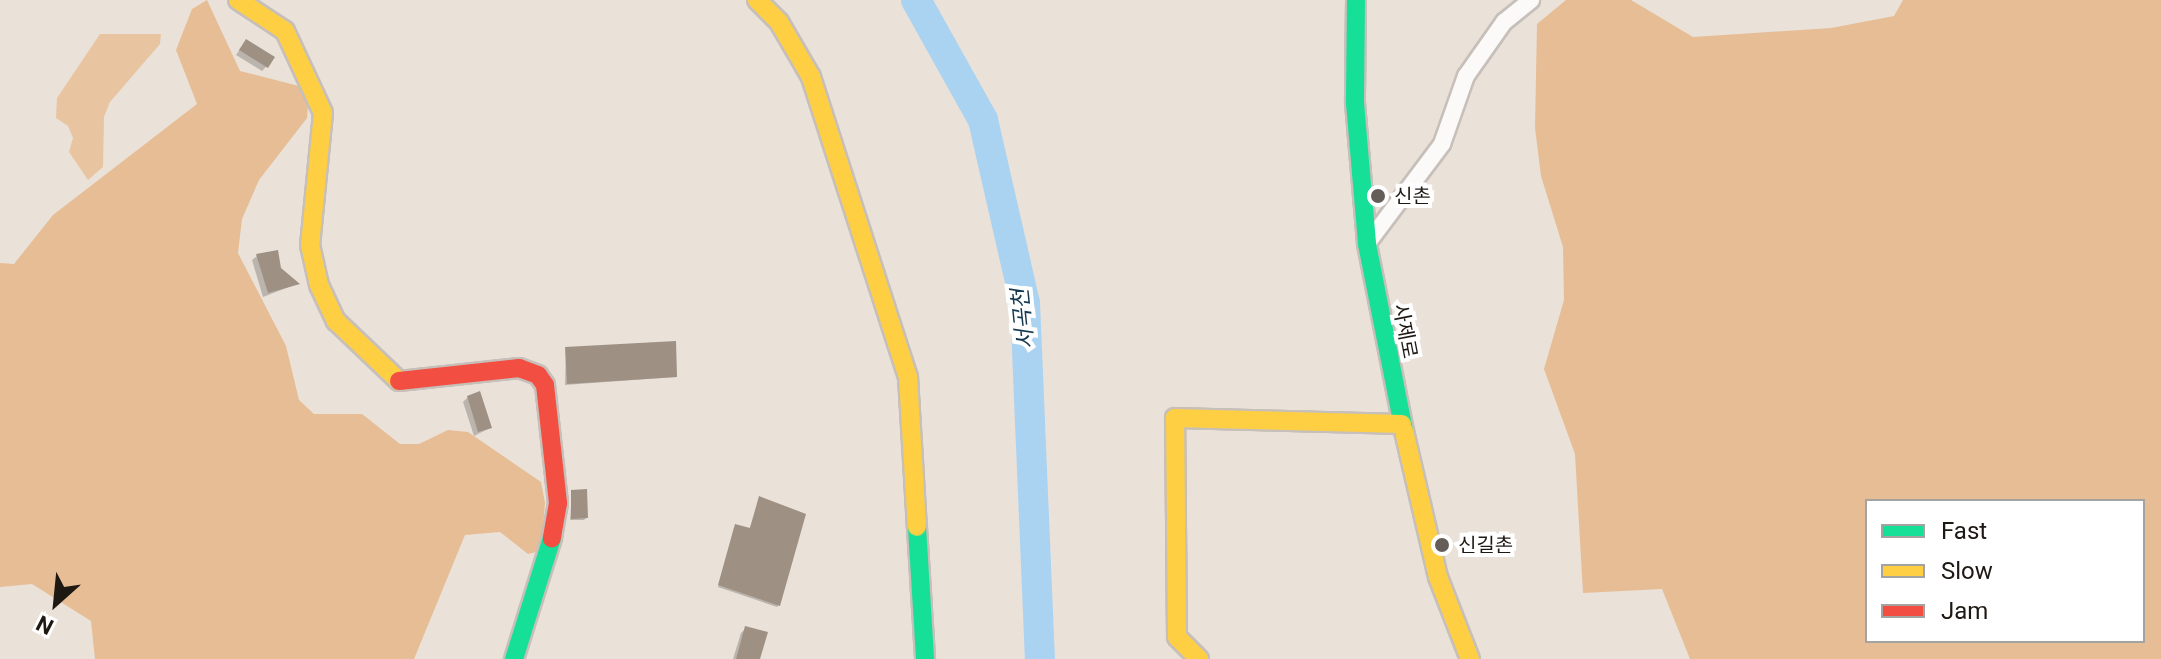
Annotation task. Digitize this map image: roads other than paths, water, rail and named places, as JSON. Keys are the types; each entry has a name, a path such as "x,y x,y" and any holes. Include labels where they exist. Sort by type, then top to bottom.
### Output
{"street":[{"path":"238,0 285,31 323,113 310,245 319,285 336,321 399,381 519,368 538,375 545,385 558,503 556,526 514,659"},
{"path":"757,0 779,22 811,77 908,377 925,659"},
{"name":"사제로","path":"1356,0 1355,103 1367,244 1402,424 1438,577 1470,659"},
{"path":"1367,244 1442,144 1466,76 1504,22 1531,0"},
{"path":"1199,659 1177,637 1175,418 1402,424"}],"waterway":[{"name":"서곡천","path":"916,0 983,120 1025,303 1040,659"}],"place":[{"name":"신촌","path":"1378,196"},
{"name":"신길촌","path":"1442,545"}]}
